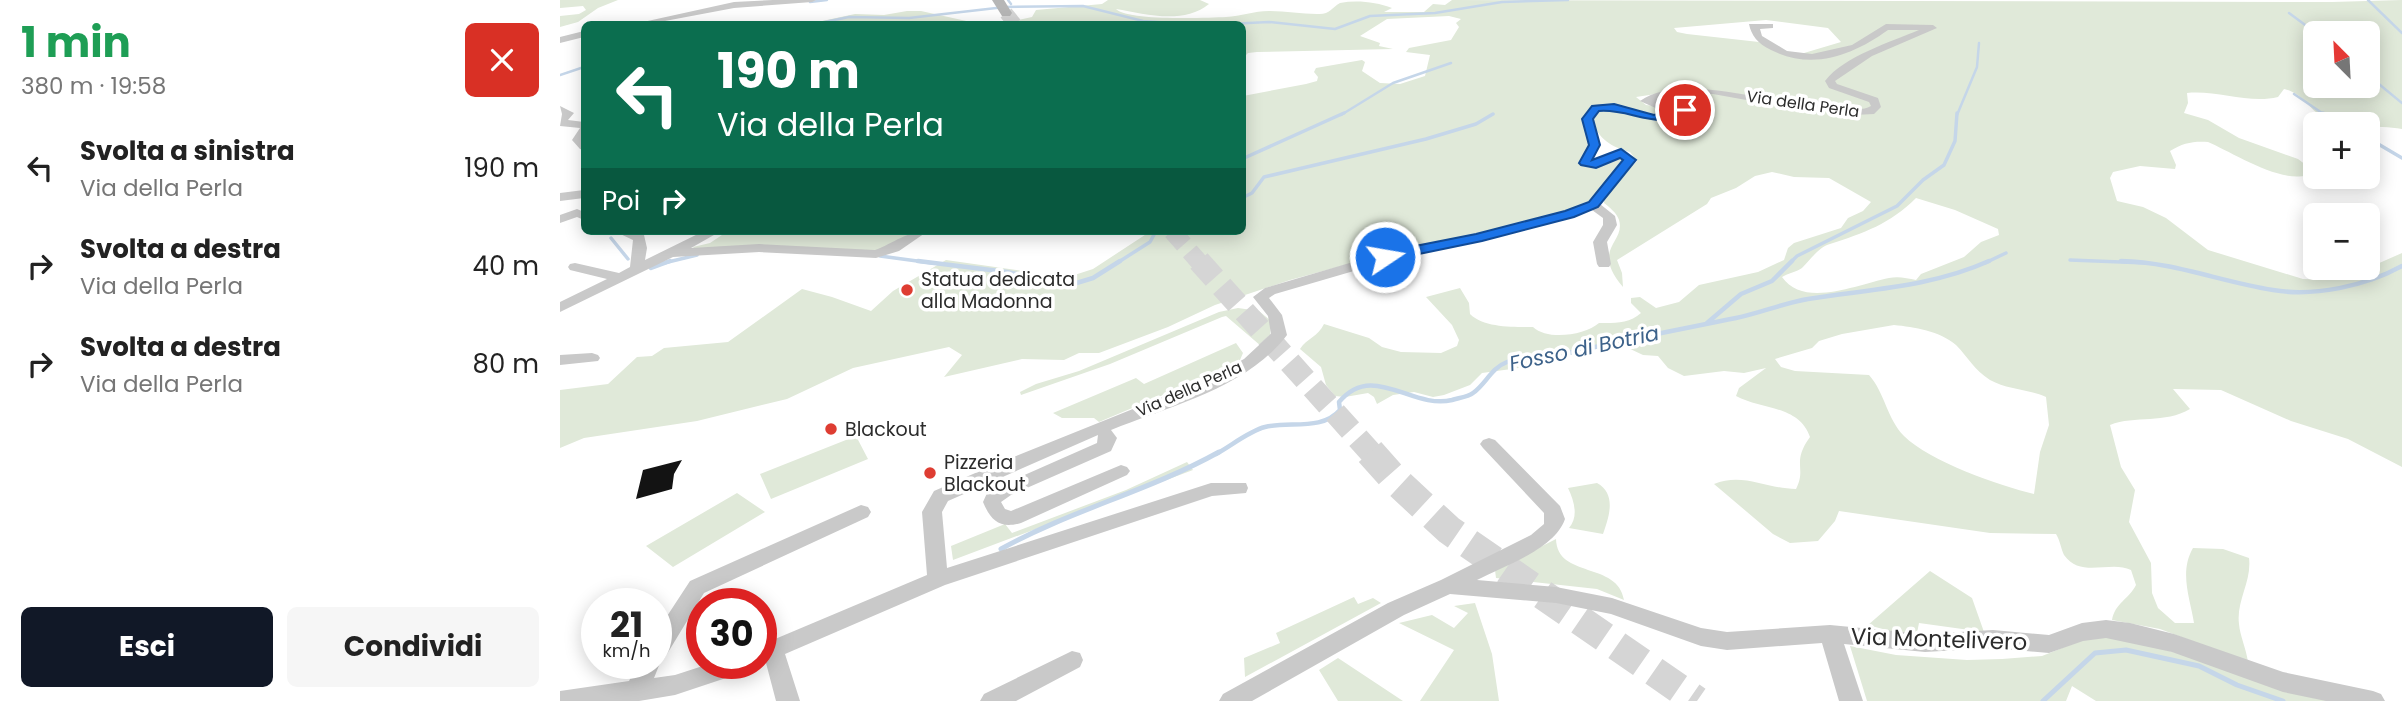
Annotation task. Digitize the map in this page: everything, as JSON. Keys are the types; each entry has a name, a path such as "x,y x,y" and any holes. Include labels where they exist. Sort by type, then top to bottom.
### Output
{"main road":[{"path":"998,0 1006,13"}],"street":[{"path":"653,21 734,5 811,0"},
{"name":"Via della Perla","path":"938,579 933,512 941,496 1232,372 1270,347 1279,335 1275,315 1260,297 1269,290 1349,266 1477,238 1570,214 1593,205 1630,160 1621,153 1596,164 1585,163 1594,145 1587,119 1597,107 1614,107 1647,117 1661,118 1685,108 1664,108 1645,101 1675,93 1698,91 1763,100 1810,102 1854,112 1870,112 1876,107 1874,100 1833,86 1830,81 1869,54 1933,27 1886,27 1879,30 1874,38 1863,43 1829,57 1813,58 1793,55 1766,43 1757,37 1758,32 1752,26 1770,26"},
{"path":"560,40 581,35"},
{"path":"560,109 569,113 560,123"},
{"path":"560,123 581,126"},
{"path":"560,197 581,194"},
{"path":"1593,205 1609,216 1610,225 1600,242 1604,264"},
{"path":"560,219 581,214"},
{"path":"631,235 639,238 637,270"},
{"path":"560,308 706,235"},
{"path":"672,253 758,248 876,254 894,248 915,235"},
{"path":"575,267 621,278"},
{"path":"560,360 592,358"},
{"path":"1101,427 1108,438 1105,447 1004,490 995,496 992,502 1005,519 1014,518 1121,471"},
{"path":"1231,701 1396,609 1538,540 1552,528 1555,519 1553,511 1489,444"},
{"path":"777,649 938,579 1212,490 1239,488"},
{"path":"672,627 697,587 861,512"},
{"name":"Via Montelivero","path":"1448,586 1556,595 1612,606 1701,637 1727,641 1830,634 1925,643 1993,639 2049,644 2081,632 2106,629 2174,643 2283,682 2373,701"},
{"name":"Via Montelivero","path":"1830,634 1851,701"},
{"path":"992,701 1020,690 1032,678 1072,660"},
{"path":"777,676 788,701"},
{"path":"636,692 642,679"},
{"path":"560,701 636,692 693,679"}],"green space":[{"path":"560,0 618,0 598,8 578,22 560,27 560,16 579,14 586,10 583,6 560,8"},
{"path":"1108,0 1200,0 1209,4 1188,14 1176,16 1116,9 1123,13 1150,17 1185,18 1226,17 1269,11 1321,14 1340,3 1353,2 1392,8 1384,12 1424,12 1433,4 1445,5 1452,0 2402,0 2402,129 2380,127 2380,112 2316,112 2297,94 2284,89 2278,97 2267,99 2187,93 2188,103 2184,113 2208,120 2239,138 2298,159 2303,163 2303,176 2277,173 2208,142 2198,142 2184,144 2170,151 2175,169 2140,166 2113,172 2110,178 2117,201 2143,207 2166,218 2208,250 2303,280 2380,280 2380,263 2402,253 2402,467 2348,439 2291,421 2221,390 2173,389 2190,409 2160,418 2130,420 2110,425 2121,467 2135,490 2129,522 2151,563 2152,593 2158,608 2175,623 2194,623 2186,576 2193,548 2223,549 2249,558 2239,616 2248,662 2160,629 2112,620 2116,609 2136,585 2131,570 2123,567 2079,566 2064,555 2056,534 1990,533 1839,511 1835,521 1818,541 1790,543 1773,534 1714,484 1745,480 1796,489 1800,476 1801,453 1810,437 1805,427 1789,414 1736,396 1739,388 1766,368 1744,373 1724,371 1684,376 1668,368 1658,356 1643,355 1626,347 1608,344 1533,366 1482,373 1470,385 1444,395 1433,397 1414,392 1393,395 1377,404 1374,397 1368,393 1335,396 1326,385 1321,367 1300,349 1324,324 1369,338 1382,347 1401,352 1441,353 1457,346 1459,340 1452,325 1426,297 1460,288 1469,303 1470,314 1483,322 1500,326 1533,327 1557,335 1585,331 1599,323 1621,322 1636,317 1641,313 1631,303 1631,298 1640,297 1656,308 1679,302 1699,285 1758,272 1784,260 1788,248 1794,243 1841,228 1848,218 1863,211 1871,202 1829,178 1794,177 1772,172 1755,176 1736,188 1711,198 1707,204 1617,260 1623,287 1609,263 1611,247 1620,228 1619,220 1604,203 1604,198 1637,161 1630,152 1606,141 1591,121 1588,150 1581,165 1595,168 1621,157 1624,163 1597,196 1574,211 1494,232 1393,252 1290,280 1215,305 1168,327 1099,353 1079,353 1064,360 1022,359 944,377 962,355 949,347 853,368 787,399 697,421 584,438 560,448 560,390 608,384 637,357 652,356 664,348 728,342 802,289 871,311 893,291 946,260 1030,272 1059,280 1093,269 1145,235 1246,235 1246,95 1317,81 1318,77 1314,72 1316,68 1362,60 1365,62 1362,71 1380,83 1400,84 1425,76 1430,55 1406,52 1409,48 1451,40 1459,27 1456,23 1461,19 1449,16 1387,19 1360,36 1380,43 1379,46 1393,49 1257,52 1246,55 1246,21 1014,21 1032,17 1036,10 1102,4","holes":["1766,20 1828,28 1841,42 1794,56 1759,42 1687,34 1677,32 1674,28","1689,89 1710,90 1654,101 1664,106 1690,108 1671,119 1648,119 1603,107 1592,119 1593,107 1614,105 1655,115 1667,114 1680,109 1646,105 1636,97","1916,198 1955,210 1998,229 1999,235 1981,242 1964,257 1921,274 1916,280 1892,277 1847,289 1817,293 1804,292 1782,277 1802,268 1826,246 1876,227","1894,325 1910,327 1950,340 1975,368 1990,380 2046,397 2049,425 2040,452 2034,494 1966,471 1915,445 1898,429 1869,375 1795,371 1781,367 1775,359 1812,348 1819,341 1842,334"]},
{"path":"921,11 966,21 822,21 855,14 884,15"},
{"path":"722,235 912,235 898,244 876,251 696,250 693,247 710,243"},
{"path":"1238,308 1259,311 1271,321 1270,338 1261,346 1226,316 1110,364 1021,395 1020,392 1036,384 1079,371 1219,312"},
{"path":"1236,343 1243,353 1240,360 1232,366 1099,422 1094,418 1062,418 1053,413 1136,378 1144,384"},
{"path":"856,436 868,459 771,499 760,474"},
{"path":"1187,462 1193,470 953,560 951,546 1005,524 1012,533 1126,490"},
{"path":"1597,483 1607,493 1610,506 1603,534 1569,528 1575,513 1568,488"},
{"path":"737,493 765,512 673,567 646,546"},
{"path":"1556,539 1559,552 1566,560 1611,580 1619,588 1624,600 1597,589 1496,578 1495,570"},
{"path":"1930,571 1972,598 1984,632 1919,623 1916,638 1868,625"},
{"path":"1354,597 1358,604 1373,598 1381,603 1245,677 1244,658 1280,643 1276,633"},
{"path":"1475,603 1492,654 1499,701 1420,701 1454,650 1399,623 1432,615 1454,628 1468,613 1454,606"},
{"path":"2112,636 2200,659 2333,701 2096,701 2072,686 2066,701 1867,701 1850,646 1896,655 1967,660 2002,659 2042,656 2090,637"},
{"path":"1338,658 1403,701 1338,701 1319,670"}],"building":[{"path":"682,460 674,474 672,489 636,499 643,470"}],"waterway":[{"path":"810,2 827,0"},
{"path":"1008,0 1011,4"},
{"path":"1246,23 1269,22 1335,29 1370,16 1435,13 1502,2 1568,0"},
{"path":"2368,0 2402,33"},
{"path":"830,21 849,17 909,18 1005,7 1083,6 1143,21"},
{"path":"2289,13 2303,23"},
{"path":"1957,115 1977,67 1979,43"},
{"path":"1341,115 1393,83 1451,63"},
{"path":"560,75 581,68"},
{"path":"2380,85 2402,103"},
{"path":"2294,94 2321,112"},
{"path":"1246,157 1344,113"},
{"path":"1707,323 1741,294 1772,281 1797,256 1897,206 1923,180 1944,165 1955,141 1957,113"},
{"path":"1246,196 1252,193 1264,177 1426,139 1476,124 1493,114"},
{"path":"2380,145 2402,158"},
{"path":"1117,263 1150,242 1154,235"},
{"path":"611,238 628,259"},
{"name":"Fosso di Botria","path":"1985,263 2006,253"},
{"path":"666,263 697,255"},
{"path":"880,256 932,263"},
{"name":"Fosso di Botria","path":"2070,260 2146,263"},
{"path":"666,263 670,261"},
{"path":"918,261 1007,272 1070,285 1093,278 1120,261"},
{"name":"Fosso di Botria","path":"1216,454 1246,435 1265,427 1315,423 1333,417 1340,410 1339,402 1352,391 1365,386 1393,389 1422,399 1452,400 1471,394 1497,368 1513,360 1553,356 1736,318 1808,299 1923,282 1989,261"},
{"name":"Fosso di Botria","path":"2121,261 2160,265 2289,292 2339,288 2372,279 2402,266"},
{"path":"651,268 666,263"},
{"name":"Fosso di Botria","path":"1001,549 1219,452"},
{"path":"2043,701 2095,653 2126,650 2199,666 2237,685 2283,701"}],"tunnel":[{"path":"1006,13 1013,21"},
{"path":"1176,235 1200,263"},
{"path":"1199,261 1372,454"},
{"path":"1370,452 1395,480 1449,530 1697,701"}],"place":[{"name":"Statua dedicata alla Madonna","path":"907,290"},
{"name":"Blackout","path":"831,429"},
{"name":"Pizzeria Blackout","path":"930,473"}],"route":[{"path":"1385,257 1477,238 1570,214 1593,205 1630,160 1621,153 1601,163 1585,163 1594,145 1587,119 1595,108 1614,107 1654,118 1685,110"}]}
